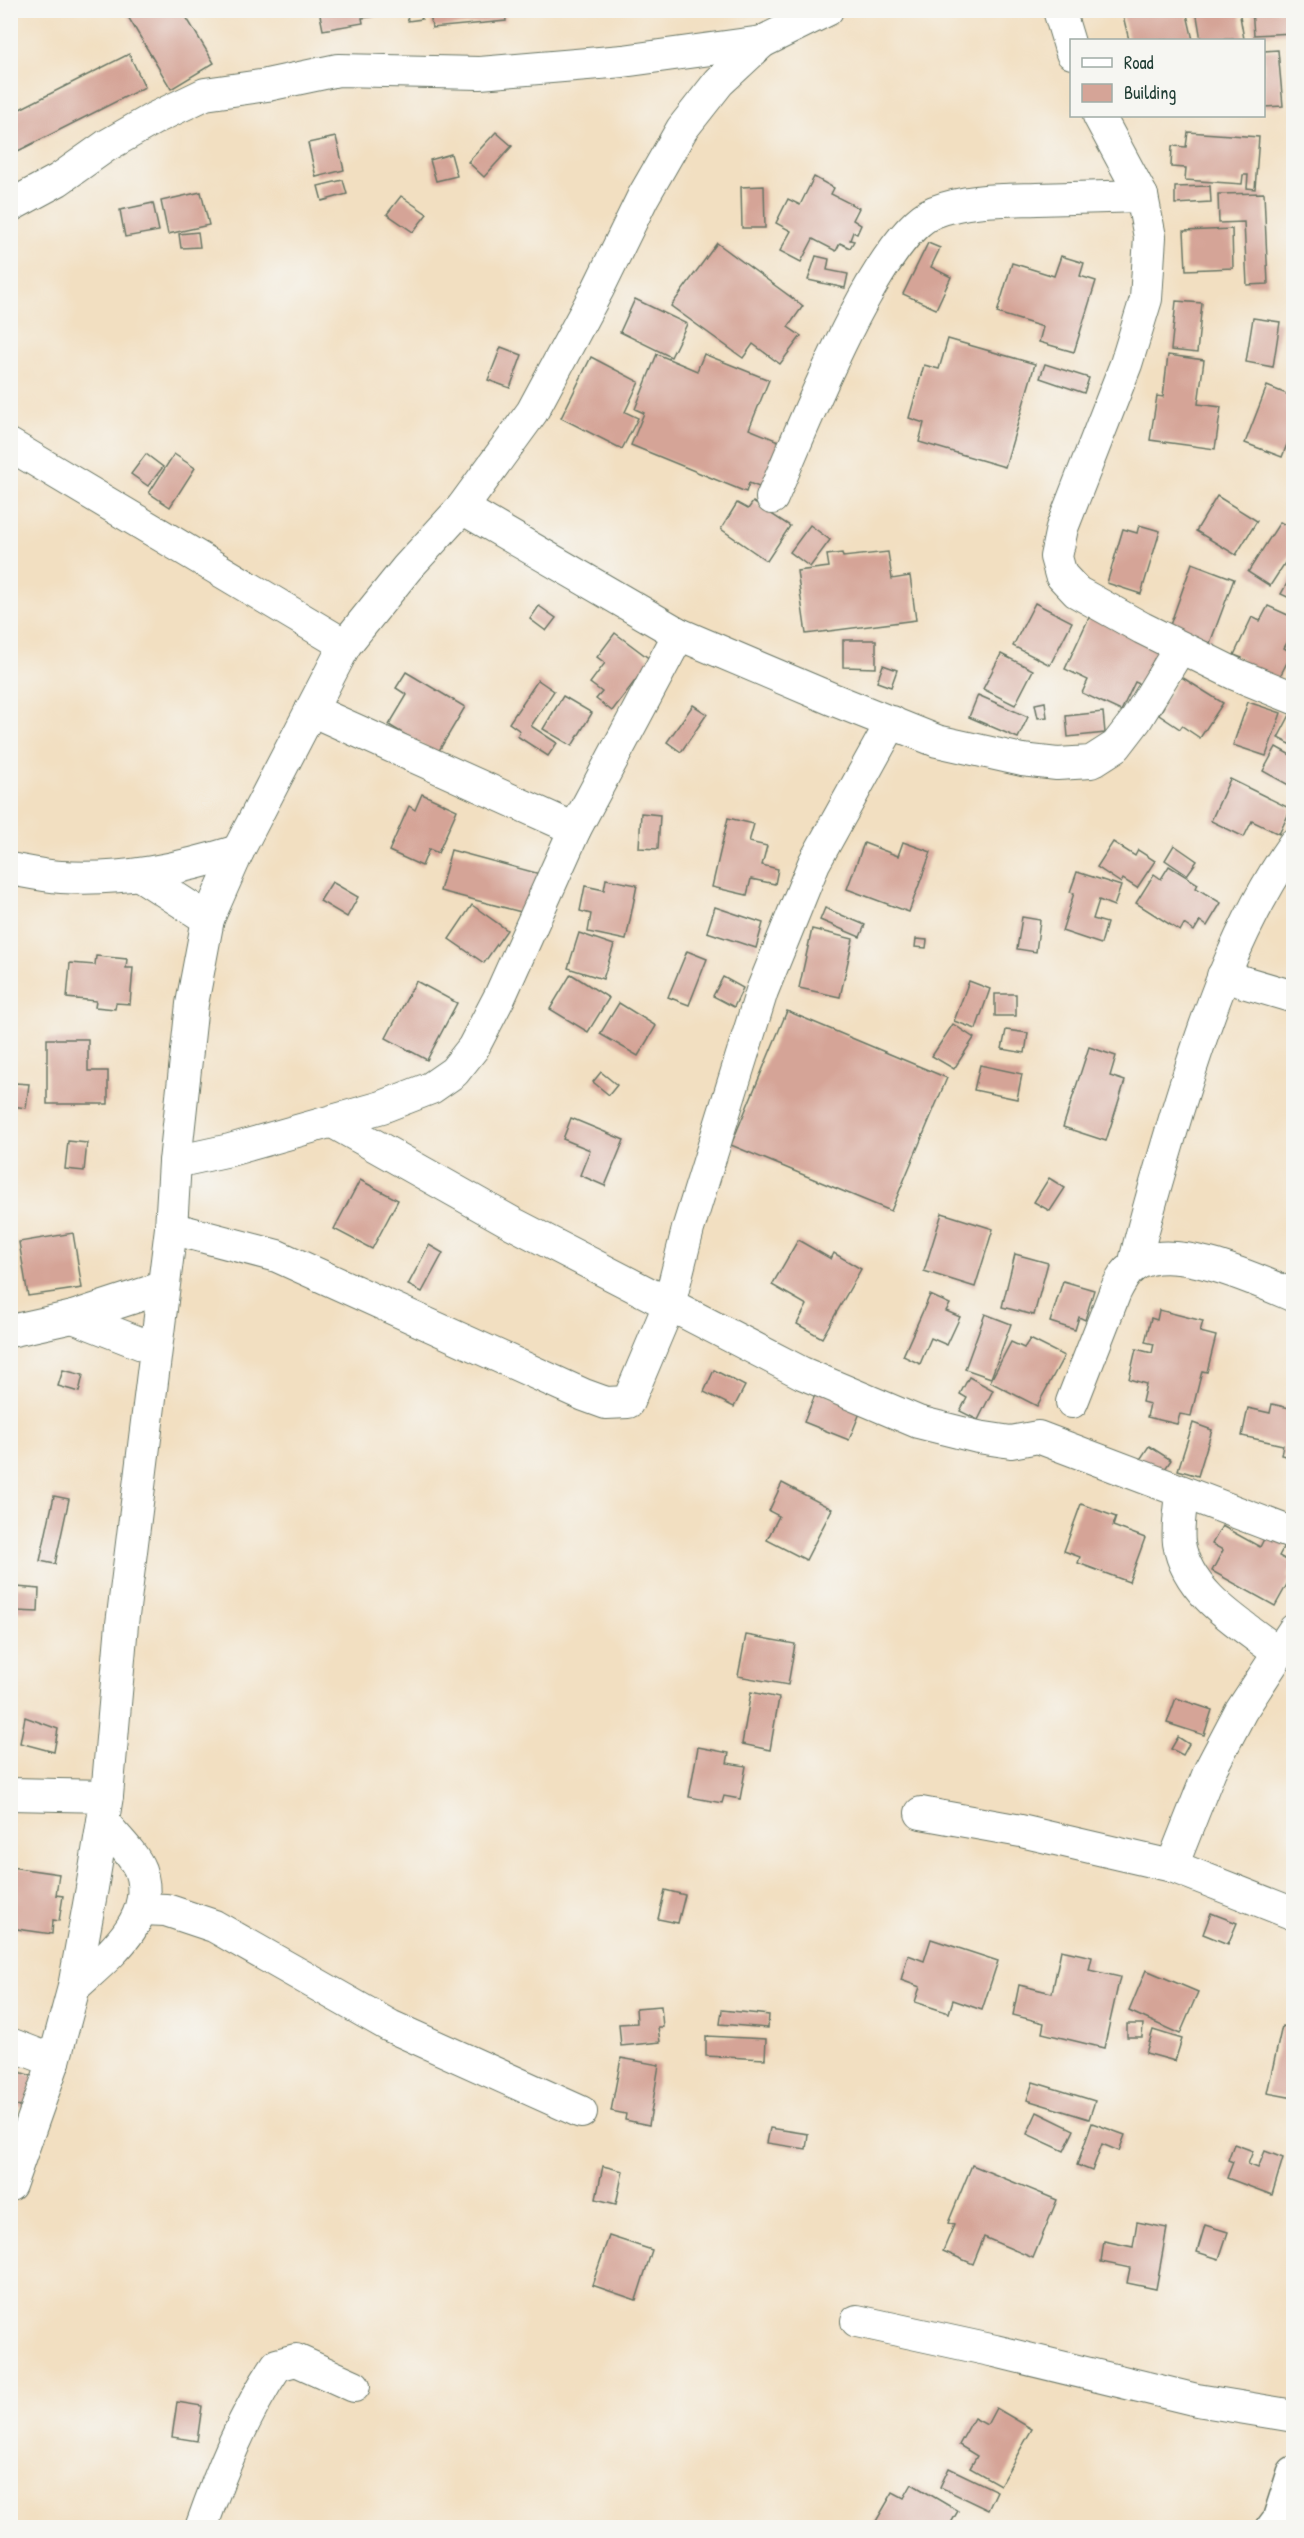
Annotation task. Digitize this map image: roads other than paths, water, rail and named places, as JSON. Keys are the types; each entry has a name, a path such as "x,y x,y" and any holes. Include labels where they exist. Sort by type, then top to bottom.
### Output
{"street":[{"path":"10,2185 54,2061 74,1987 105,1809 122,1624 171,1228 175,1162 192,1004 208,919 238,851 345,645 407,568 462,508 532,412 598,289 643,197 682,129 719,82 762,42 827,10"},
{"path":"1059,10 1070,49"},
{"path":"10,206 58,180 106,146 154,118 206,94 267,85 338,70 480,73 623,61 762,42"},
{"path":"1100,117 1142,196 1150,237 1146,299 1126,364 1062,528 1056,557 1060,575 1077,592 1180,648 1293,698"},
{"path":"772,498 843,341 876,277 900,239 932,213 983,200 1142,196"},
{"path":"10,445 345,645"},
{"path":"462,508 680,634 937,741 1022,760 1057,764 1091,762 1116,746 1136,720 1180,648"},
{"path":"175,1162 230,1150 333,1122 431,1088 454,1072 472,1048 500,996 575,829 680,634"},
{"path":"311,710 575,829"},
{"path":"171,1228 277,1256 606,1403 628,1402 669,1305 688,1229 762,991 814,863 892,722"},
{"path":"1134,1266 1145,1220 1188,1078 1223,976 1252,911 1293,844"},
{"path":"10,869 60,877 140,875 189,866 238,851"},
{"path":"140,875 208,919"},
{"path":"1223,976 1293,997"},
{"path":"333,1122 514,1224 801,1373 918,1422 978,1437 1011,1442 1038,1437 1293,1534"},
{"path":"1072,1402 1122,1277 1134,1266 1148,1259 1164,1256 1194,1260 1293,1296"},
{"path":"10,1331 73,1317 162,1288"},
{"path":"73,1317 155,1348"},
{"path":"1172,1866 1210,1770 1242,1711 1286,1641 1226,1612 1192,1579 1179,1542 1182,1492"},
{"path":"10,1794 105,1809"},
{"path":"74,1987 107,1956 133,1926 142,1909 143,1887 139,1868 105,1809"},
{"path":"921,1813 1021,1832 1172,1866 1293,1914"},
{"path":"142,1909 166,1910 214,1926 390,2026 581,2112"},
{"path":"10,2044 54,2061"},
{"path":"857,2321 995,2351 1197,2400 1293,2416"},
{"path":"201,2528 236,2439 258,2393 277,2365 296,2360 354,2386"},
{"path":"1273,2528 1279,2520 1293,2473"}]}
